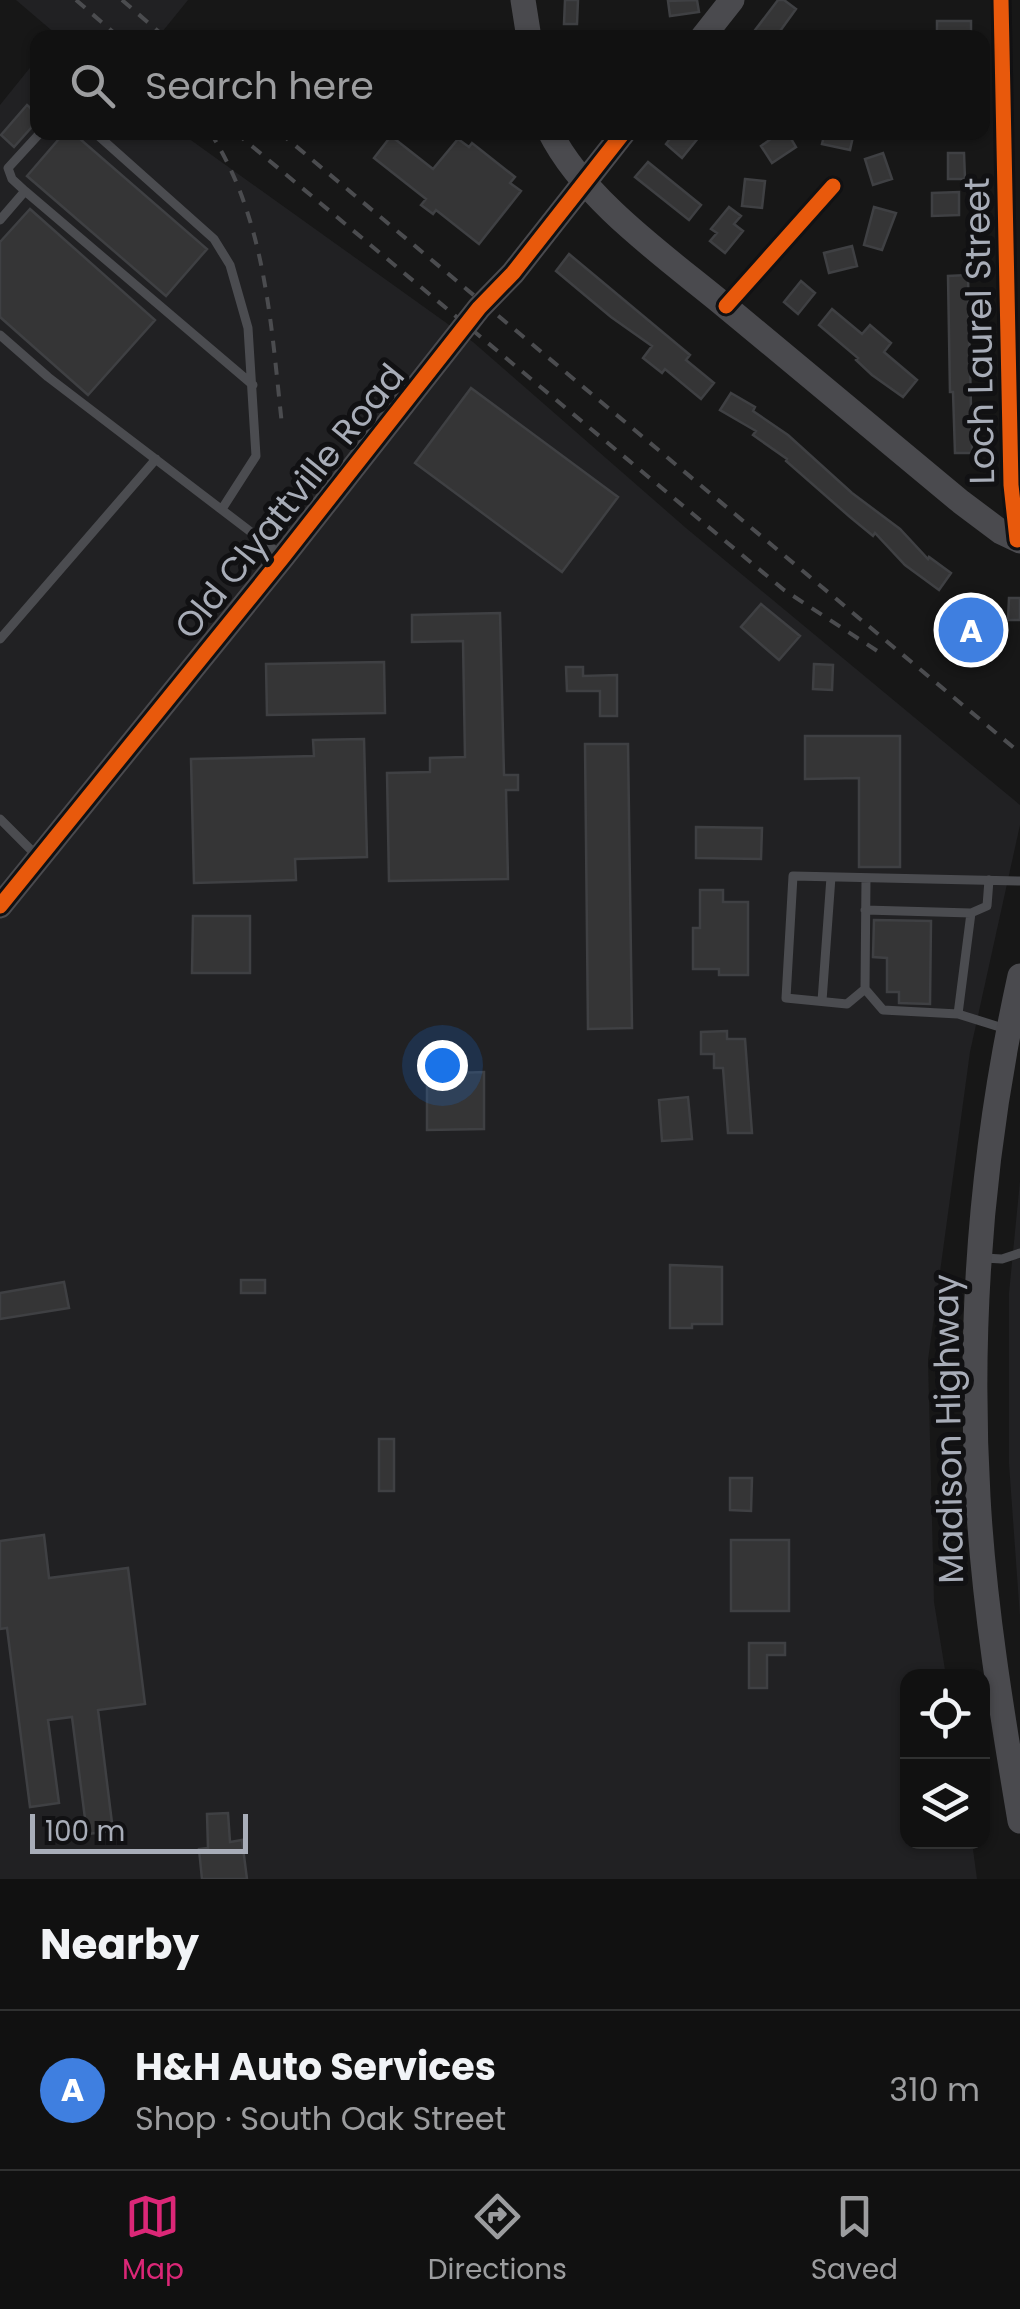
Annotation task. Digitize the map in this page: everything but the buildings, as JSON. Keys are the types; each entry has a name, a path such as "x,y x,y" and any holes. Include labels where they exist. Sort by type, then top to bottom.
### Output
{"main road":[{"path":"523,0 528,30"},
{"path":"708,30 732,0"},
{"path":"554,140 584,181 650,244 961,502 1018,540"},
{"name":"Old Clyattville Road","path":"0,906 284,556 478,308 512,273 617,140"},
{"name":"Madison Highway","path":"1020,976 1008,1030 1004,1079 989,1142 974,1358 978,1499 987,1600 1014,1746 1020,1821"}],"street":[{"name":"Loch Laurel Street","path":"1001,0 1012,163 1015,354 1011,486 1018,540"},
{"path":"726,306 833,186"}],"lane":[{"path":"34,140 8,168 12,179 253,384"},
{"path":"103,140 214,240 230,265 248,328 256,456 222,509"},
{"path":"0,220 25,191"},
{"path":"0,335 48,377 284,556"},
{"path":"0,639 156,459"},
{"path":"0,820 39,858"},
{"path":"864,989 846,1004 786,998 793,876 1020,881"},
{"path":"822,1001 830,877"},
{"path":"866,878 864,989 883,1010 958,1014 1008,1030"},
{"path":"865,910 971,913 987,906 989,880"},
{"path":"958,1014 971,913"},
{"path":"979,1258 1002,1260 1020,1254"}],"shaded area":[{"path":"16,0 188,0 164,30 51,30"},
{"path":"30,68 30,140 191,140 473,342 686,528 1020,805 1020,825 970,1052 928,1360 934,1602 945,1669 900,1669 900,1849 973,1849 977,1879 0,1879 0,105"},
{"path":"1020,1181 1020,1617 1009,1464 1009,1293"}],"railway":[{"path":"76,0 111,30"},
{"path":"122,0 157,30"},
{"path":"215,140 243,200 263,274 282,425"},
{"path":"245,140 784,590 885,656"},
{"path":"289,140 1020,753"}],"cycle path":[{"path":"1001,0 1011,485 1017,540"},
{"path":"0,906 618,140"},
{"path":"726,306 833,186"}],"place":[{"name":"H&H Auto Services","path":"971,630"}]}
